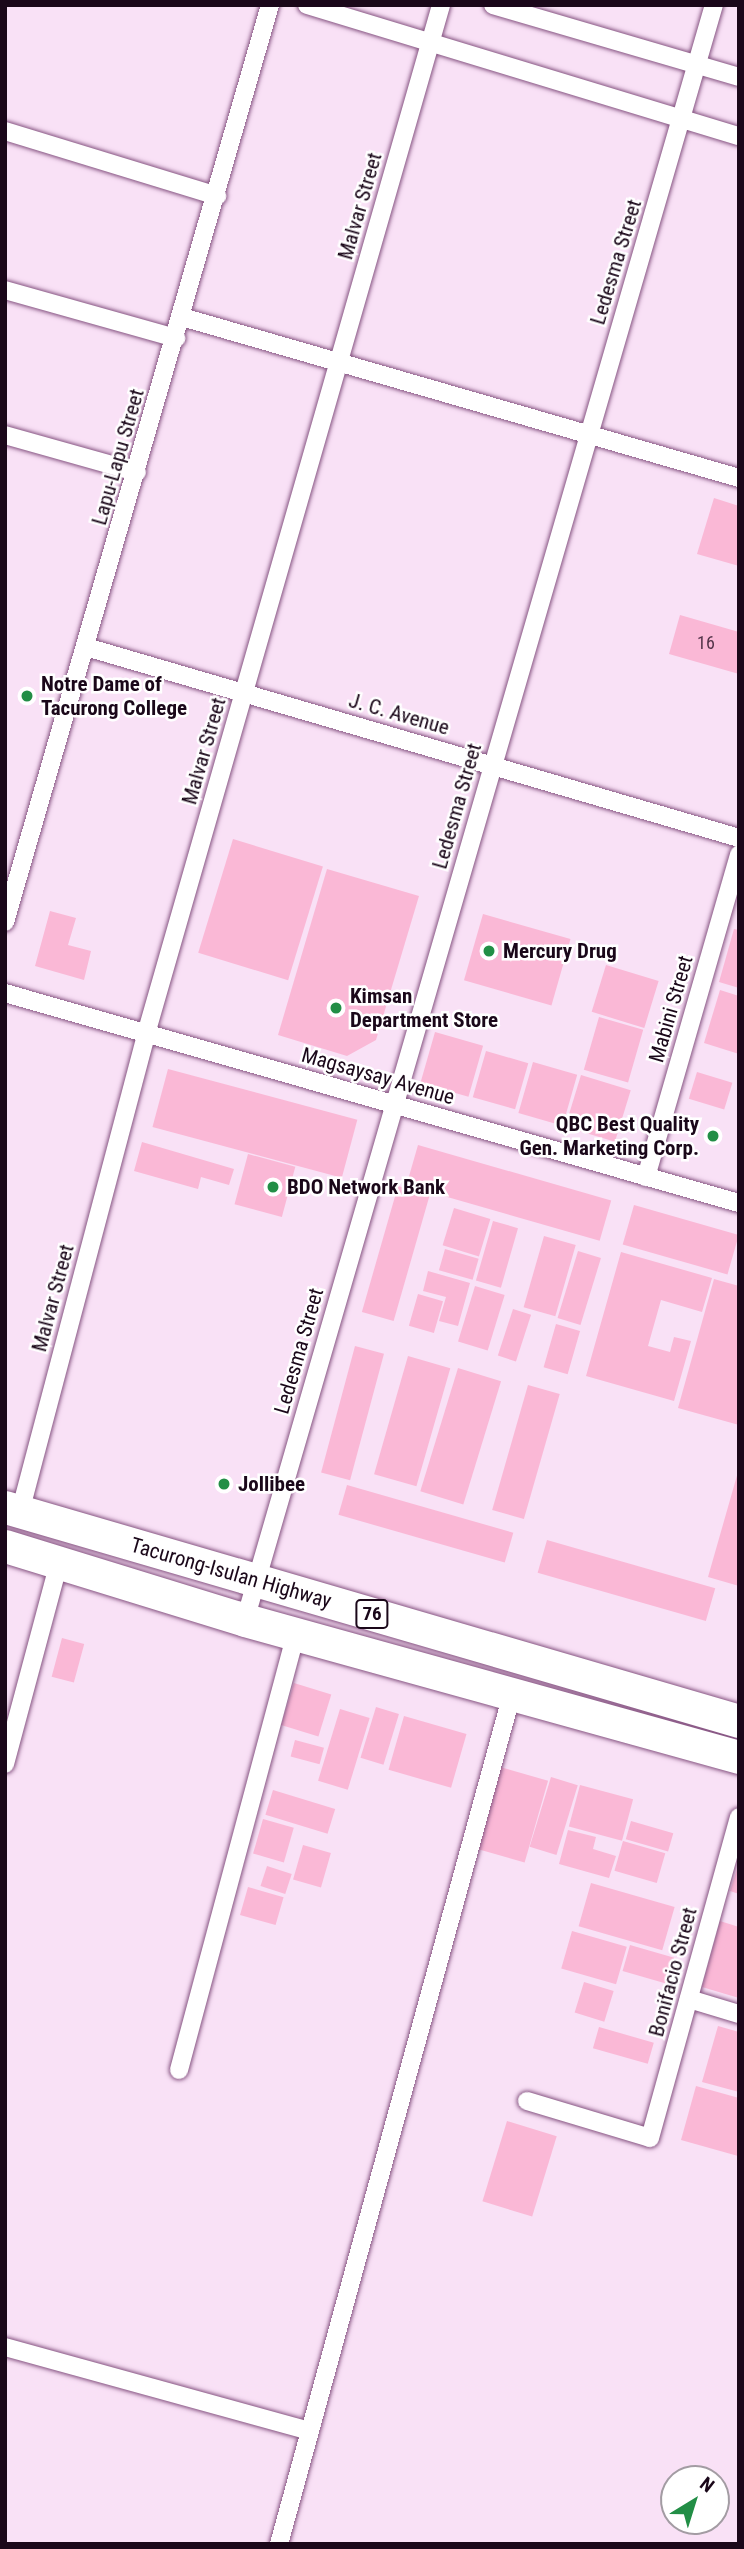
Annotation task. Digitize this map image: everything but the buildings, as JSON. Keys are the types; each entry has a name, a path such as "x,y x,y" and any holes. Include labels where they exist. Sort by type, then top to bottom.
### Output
{"highway":[{"name":"Tacurong-Isulan Highway","path":"13,1510 739,1721"},
{"name":"Tacurong-Isulan Highway","path":"5,1546 245,1620 739,1757"}],"street":[{"name":"Lapu-Lapu Street","path":"5,922 176,338 270,5"},
{"path":"307,5 739,136"},
{"name":"Malvar Street","path":"13,1510 146,1034 441,5"},
{"path":"493,5 697,67 739,77"},
{"name":"Ledesma Street","path":"245,1620 714,5"},
{"path":"5,131 217,196"},
{"path":"5,290 176,338"},
{"path":"182,317 739,478"},
{"path":"5,435 137,472"},
{"name":"J. C. Avenue","path":"86,647 739,838"},
{"name":"Mabini Street","path":"646,1177 739,854"},
{"name":"Magsaysay Avenue","path":"5,993 739,1203"},
{"path":"5,1764 59,1562"},
{"path":"179,2070 296,1634"},
{"path":"279,2544 512,1694"},
{"name":"Bonifacio Street","path":"527,2101 650,2138 739,1817"},
{"path":"689,1999 739,2014"},
{"path":"5,2347 310,2431"}],"place":[{"name":"Notre Dame of Tacurong College","path":"27,696"},
{"name":"Mercury Drug","path":"489,951"},
{"name":"Kimsan Department Store","path":"336,1008"},
{"name":"QBC Best Quality Gen. Marketing Corp.","path":"713,1136"},
{"name":"BDO Network Bank","path":"273,1187"},
{"name":"Jollibee","path":"224,1484"}]}
